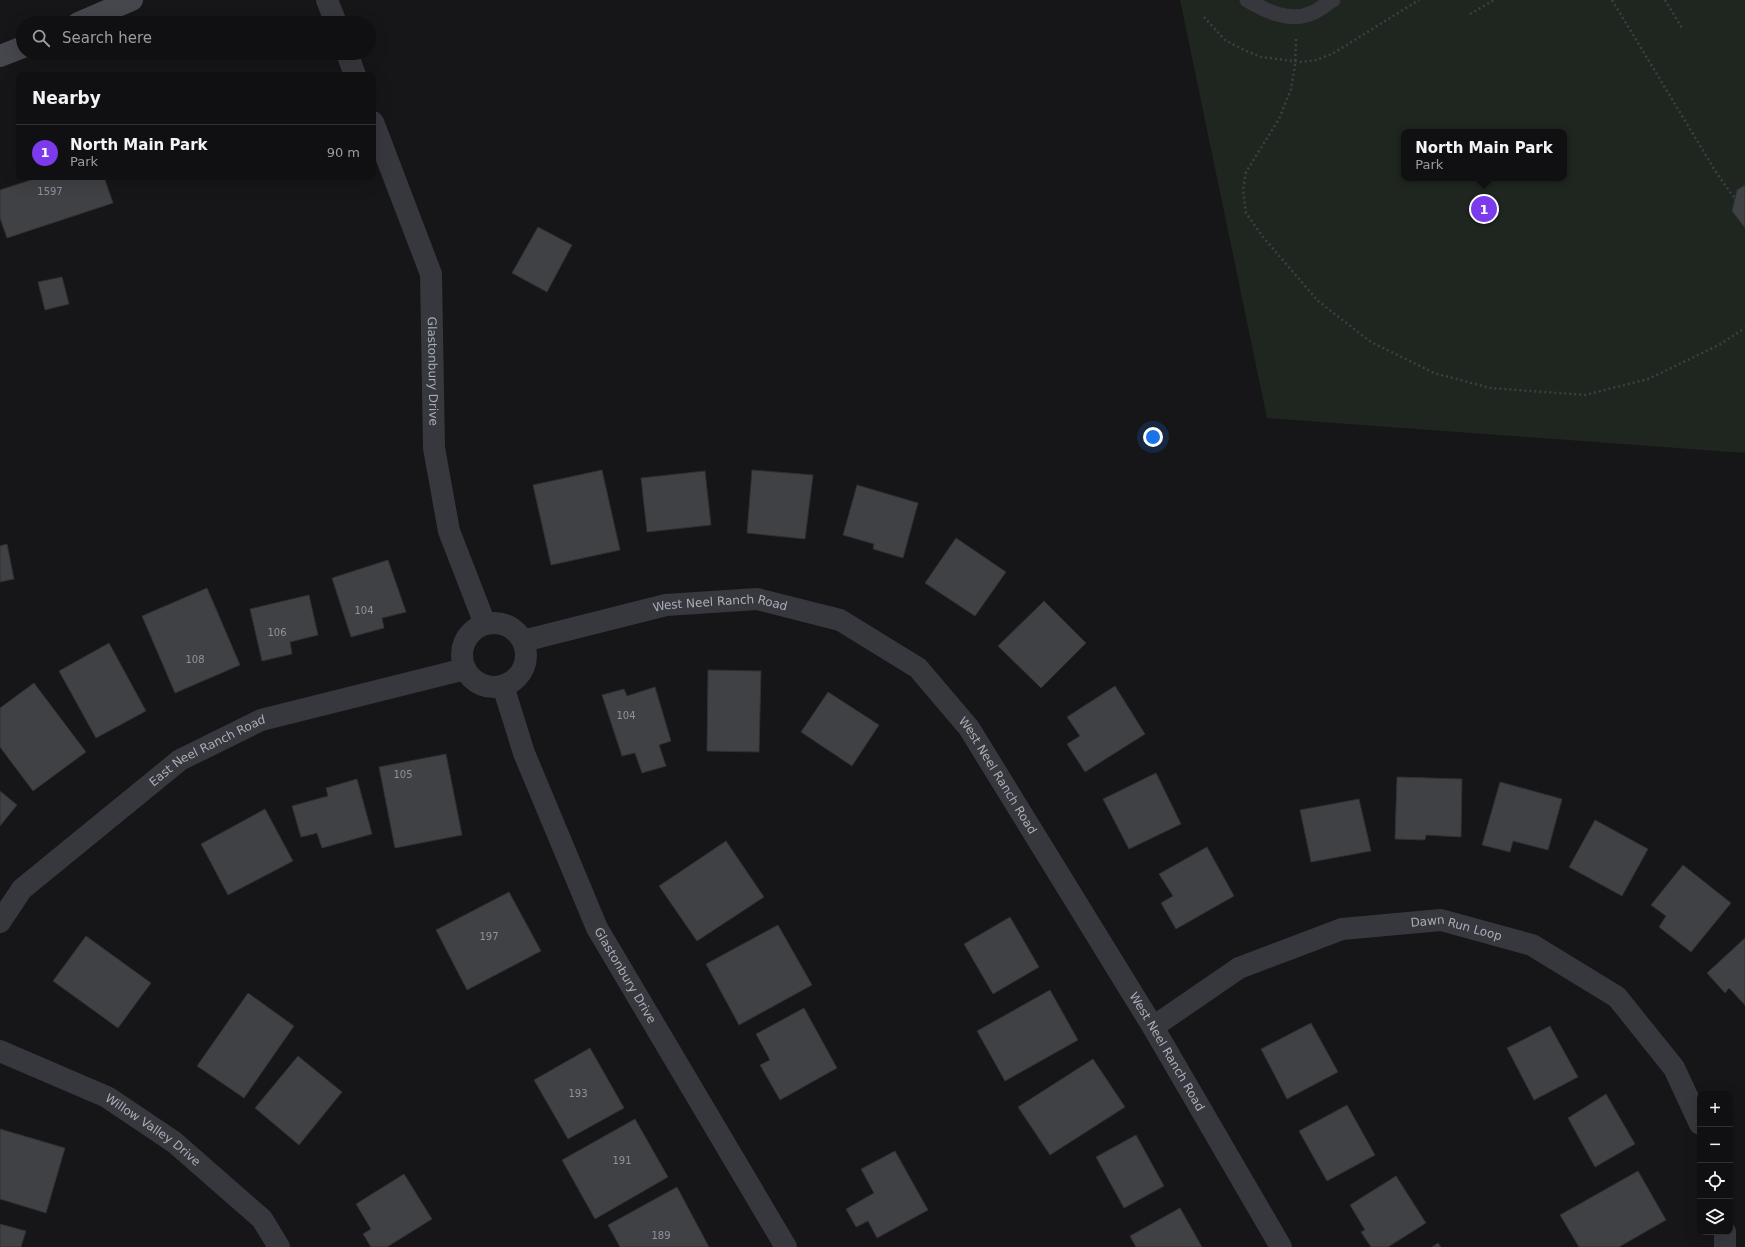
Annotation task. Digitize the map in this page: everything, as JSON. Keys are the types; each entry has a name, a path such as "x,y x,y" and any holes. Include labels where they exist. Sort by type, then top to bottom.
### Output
{"main road":[{"path":"94,16 132,0"},
{"path":"0,56 16,50"}],"street":[{"path":"327,0 333,16"},
{"path":"350,60 354,72"},
{"name":"Glastonbury Drive","path":"376,130 431,274 434,448 449,531 485,624"},
{"name":"West Neel Ranch Road","path":"523,641 666,605 757,599 840,620 918,668 969,728 1153,1027 1281,1247"},
{"path":"496,623 507,626 517,632 523,641 526,652 526,663 521,673 513,681 503,686 492,687 481,684 472,678 465,669 462,658 462,647 467,637 475,629 485,624 496,623"},
{"name":"East Neel Ranch Road","path":"0,922 22,889 180,760 260,720 465,669"},
{"name":"Glastonbury Drive","path":"503,686 524,753 597,928 786,1247"},
{"name":"Dawn Run Loop","path":"1153,1027 1239,968 1342,929 1441,920 1532,945 1617,997 1674,1068 1697,1118"},
{"name":"Willow Valley Drive","path":"0,1051 108,1097 174,1142 262,1219 278,1247"},
{"path":"1725,1235 1725,1247"}],"lane":[{"path":"1247,0 1263,9 1281,16 1311,14 1333,0"}],"path":[{"path":"1204,17 1225,40 1261,57 1295,61 1316,60 1332,54 1419,0"},
{"path":"1470,14 1494,0"},
{"path":"1612,0 1716,172 1735,198"},
{"path":"1665,0 1682,28"},
{"path":"1296,16 1295,61 1291,89 1279,119 1246,172 1243,190 1246,213 1263,237 1318,301 1371,342 1434,373 1490,388 1585,395 1648,379 1719,346 1745,328"}],"shaded area":[{"path":"1180,0 1745,0 1745,453 1267,418"}],"building":[{"path":"31,180 105,180 113,203 7,238 0,218 0,190"},
{"path":"1745,185 1745,228 1732,211 1737,190"},
{"path":"538,227 572,245 547,292 512,273"},
{"path":"62,277 69,304 45,310 38,282"},
{"path":"602,470 620,550 551,565 533,485"},
{"path":"752,470 813,475 805,539 747,533"},
{"path":"705,471 711,525 647,532 641,478"},
{"path":"857,485 918,503 903,558 873,549 874,544 843,535"},
{"path":"956,538 1006,572 975,616 925,583"},
{"path":"7,544 14,579 0,582 0,546"},
{"path":"388,560 406,612 382,618 384,628 351,637 332,578"},
{"path":"207,588 240,665 175,693 142,616"},
{"path":"309,595 318,635 290,642 292,654 262,661 250,609"},
{"path":"1044,601 1086,643 1041,688 998,646"},
{"path":"109,643 146,711 96,738 59,671"},
{"path":"708,670 761,671 759,752 707,751"},
{"path":"34,683 86,752 33,791 0,747 0,708"},
{"path":"1115,686 1145,734 1085,772 1067,744 1080,736 1067,717"},
{"path":"655,687 671,741 659,745 666,766 642,773 635,753 622,756 602,695 624,689 627,696"},
{"path":"828,692 879,725 852,766 801,732"},
{"path":"446,754 462,835 395,848 379,767"},
{"path":"1156,773 1181,824 1129,849 1103,799"},
{"path":"1397,777 1462,779 1461,837 1426,835 1425,840 1395,839"},
{"path":"357,779 372,834 322,848 317,833 301,837 292,806 328,796 326,788"},
{"path":"1500,782 1562,799 1548,850 1513,841 1510,852 1482,845"},
{"path":"0,791 17,805 0,826"},
{"path":"1359,799 1371,851 1311,862 1300,810"},
{"path":"265,809 293,861 228,895 201,844"},
{"path":"1595,820 1648,849 1622,896 1569,867"},
{"path":"726,841 764,897 697,941 659,886"},
{"path":"1207,847 1234,896 1176,929 1161,903 1173,896 1159,874"},
{"path":"1683,865 1731,903 1691,952 1659,927 1666,916 1651,905"},
{"path":"509,892 541,951 467,990 436,930"},
{"path":"1010,917 1039,967 993,994 964,944"},
{"path":"778,925 812,985 739,1025 706,964"},
{"path":"86,936 151,983 118,1028 53,981"},
{"path":"1745,938 1745,1005 1729,988 1725,993 1707,973"},
{"path":"1050,990 1078,1040 1005,1081 977,1031"},
{"path":"248,993 294,1026 244,1098 197,1066"},
{"path":"804,1008 837,1068 780,1100 760,1065 770,1060 756,1034"},
{"path":"1311,1023 1338,1072 1287,1099 1261,1049"},
{"path":"1550,1026 1578,1077 1534,1100 1507,1048"},
{"path":"590,1048 624,1108 568,1139 534,1080"},
{"path":"298,1056 342,1092 299,1145 255,1108"},
{"path":"1093,1059 1125,1107 1050,1155 1018,1107"},
{"path":"1606,1094 1635,1144 1595,1167 1568,1118"},
{"path":"1347,1105 1375,1155 1327,1181 1299,1131"},
{"path":"635,1119 668,1177 595,1219 562,1160"},
{"path":"0,1129 65,1148 46,1213 0,1199"},
{"path":"1136,1135 1164,1186 1124,1208 1096,1157"},
{"path":"895,1151 928,1210 877,1238 868,1221 856,1227 846,1209 874,1193 861,1169"},
{"path":"1638,1171 1666,1220 1619,1247 1579,1247 1560,1215"},
{"path":"404,1174 432,1219 387,1247 371,1247 363,1234 371,1229 356,1204"},
{"path":"1396,1176 1426,1223 1388,1247 1371,1247 1361,1232 1365,1230 1350,1205"},
{"path":"677,1187 709,1247 620,1247 608,1225"},
{"path":"1180,1208 1202,1247 1136,1247 1130,1236"},
{"path":"0,1224 26,1231 21,1247 0,1247"},
{"path":"1438,1243 1441,1247 1432,1247"}],"place":[{"name":"North Main Park","path":"1484,209"}]}
